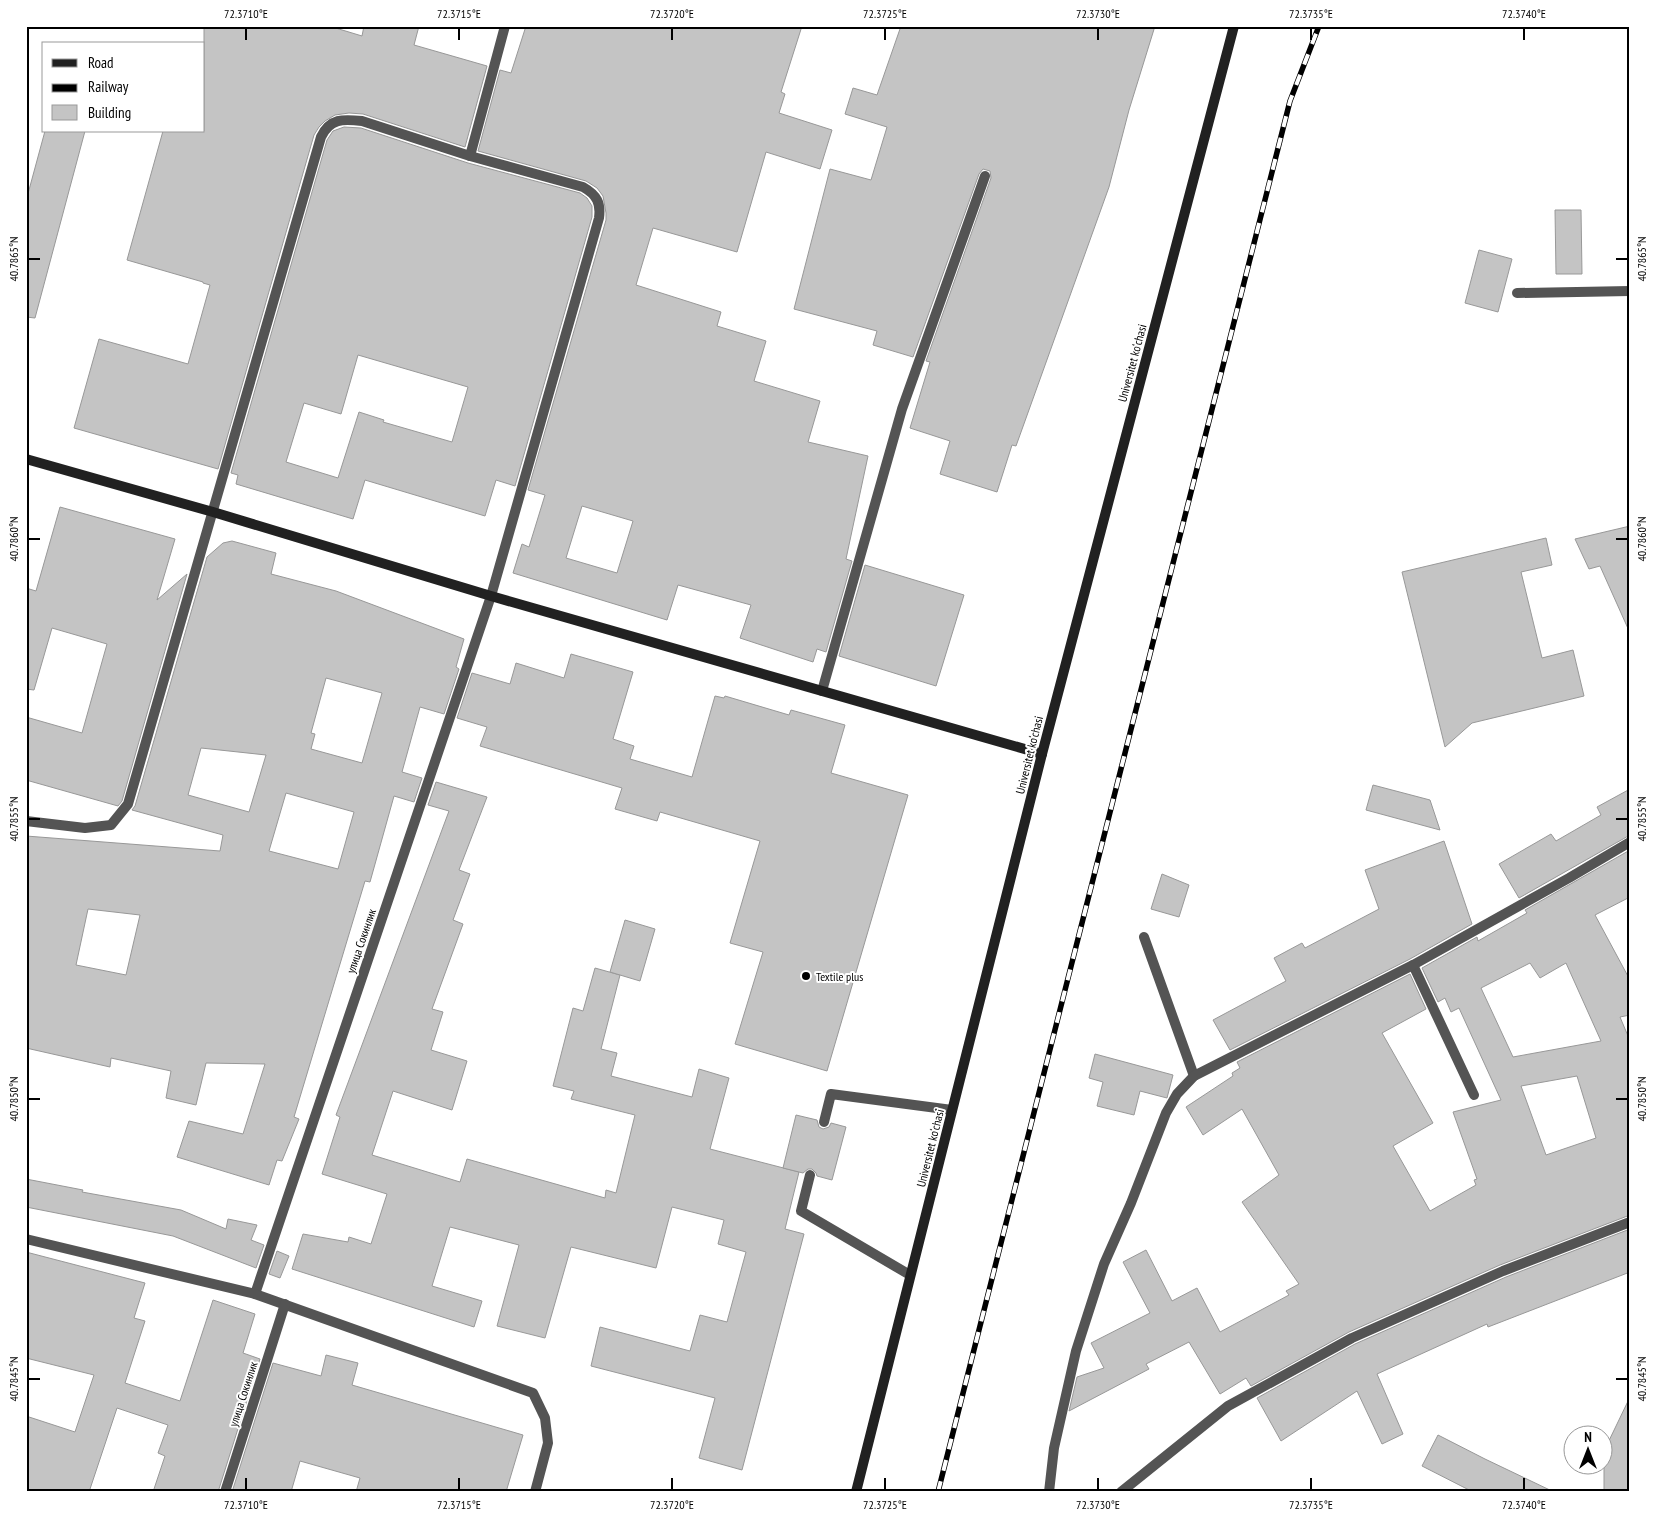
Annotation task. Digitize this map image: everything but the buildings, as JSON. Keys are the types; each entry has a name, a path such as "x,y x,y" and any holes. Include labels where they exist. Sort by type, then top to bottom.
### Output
{"main road":[{"name":"Universitet kо‘chasi","path":"856,1492 1042,754 1234,26"},
{"path":"26,459 213,512 491,596 1042,754"}],"street":[{"path":"470,156 505,26"},
{"name":"улица Сокинлик","path":"26,821 85,828 111,825 128,804 325,129 333,122 346,119 362,121 470,156 583,187 593,192 599,202 599,218 491,596 255,1294"},
{"path":"822,691 902,409 985,176"},
{"path":"1517,293 1630,291"},
{"path":"1049,1492 1054,1448 1076,1351 1104,1264 1131,1203 1166,1113 1177,1094 1194,1076 1413,965 1630,842"},
{"path":"1144,937 1194,1076"},
{"path":"1413,965 1474,1095"},
{"path":"824,1122 831,1094 952,1110"},
{"path":"810,1175 801,1211 910,1274"},
{"path":"1121,1492 1228,1406 1352,1338 1503,1271 1630,1222"},
{"path":"26,1239 255,1294 533,1393 545,1418 548,1443 535,1492"},
{"name":"улица Сокинлик","path":"225,1492 285,1304"}],"railway":[{"path":"938,1492 1290,101 1319,26"}],"place":[{"name":"Textile plus","path":"806,976"}]}
